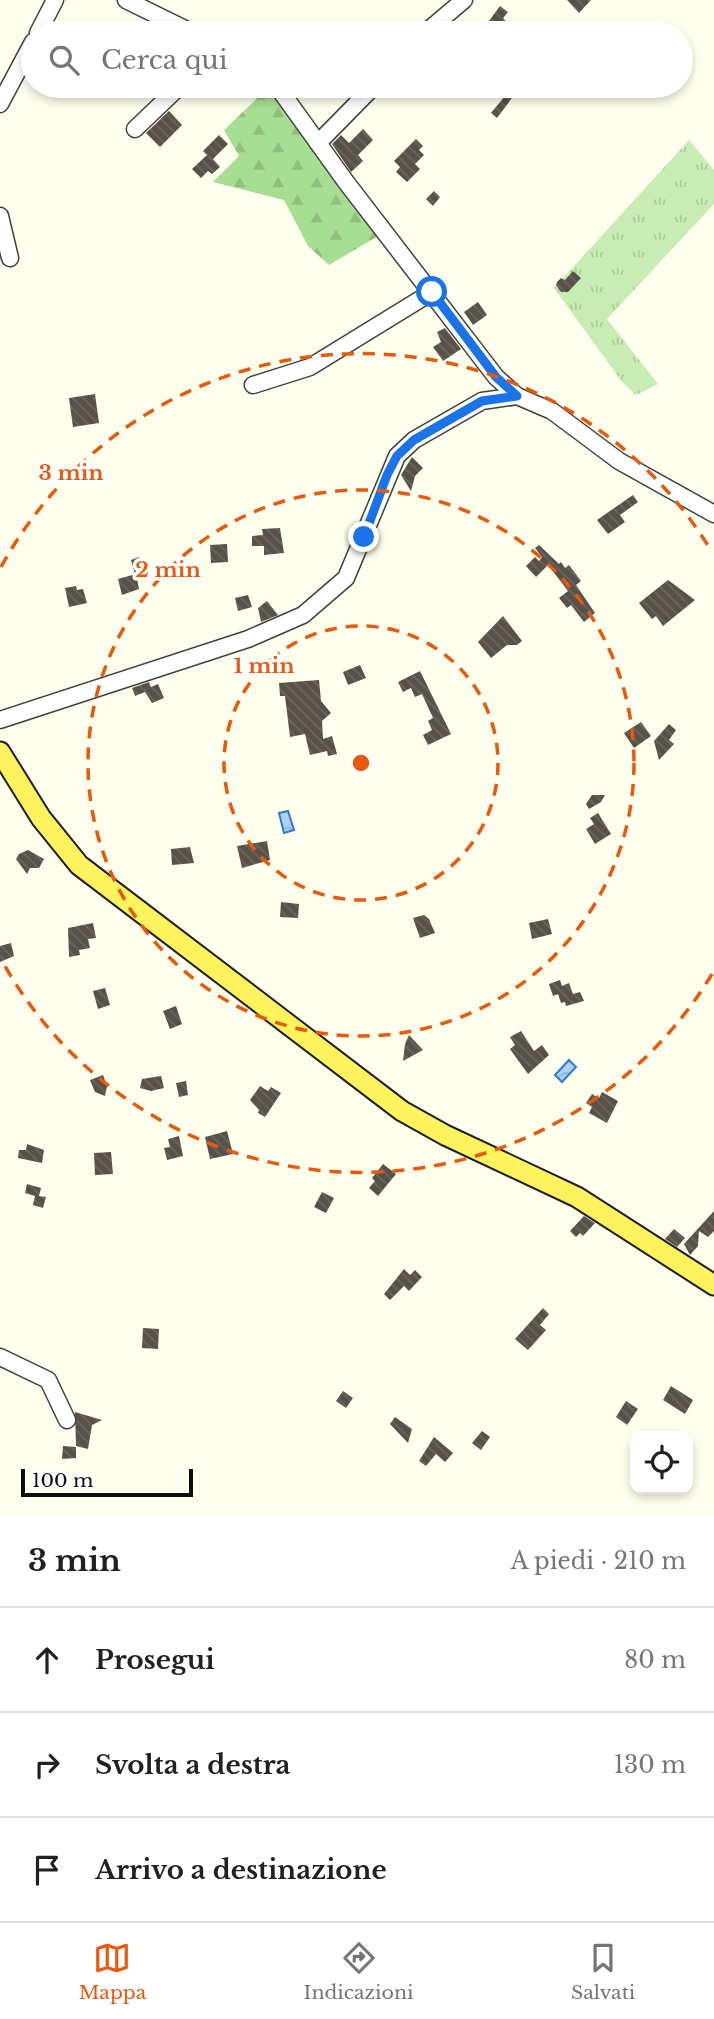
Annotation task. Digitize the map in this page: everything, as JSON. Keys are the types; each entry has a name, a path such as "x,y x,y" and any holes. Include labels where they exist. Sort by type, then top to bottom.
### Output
{"main road":[{"path":"0,752 40,818 79,865 402,1111 445,1135 577,1197 714,1285"}],"street":[{"path":"44,21 55,0"},
{"path":"126,0 169,21"},
{"path":"439,21 464,0"},
{"path":"0,104 21,65"},
{"path":"135,129 167,98"},
{"path":"286,98 496,377 517,396 552,411 619,461 714,514"},
{"path":"318,143 362,98"},
{"path":"0,216 10,258"},
{"path":"253,385 310,367 432,292"},
{"path":"0,720 248,639 303,615 346,578 397,456 414,440 482,401 517,396"},
{"path":"0,1357 48,1380 67,1420"}],"green space":[{"path":"257,98 279,98 380,235 329,265 308,246 284,200 213,182 239,156 224,130"},
{"path":"689,140 714,170 714,204 607,319 658,384 636,395 622,382 554,288"}],"water":[{"path":"288,811 294,830 284,833 279,813"},
{"path":"569,1060 576,1067 562,1082 555,1075"}],"building":[{"path":"567,0 591,0 579,13"},
{"path":"500,6 508,12 503,18 506,21 489,21"},
{"path":"503,98 512,98 497,118 491,113"},
{"path":"169,111 182,125 160,147 146,133"},
{"path":"363,129 373,140 358,155 363,161 351,172 332,144 341,135 349,143"},
{"path":"219,135 228,144 213,159 220,167 212,174 208,171 201,178 192,169 207,155 203,151"},
{"path":"416,139 423,146 419,150 424,155 415,164 420,169 407,182 396,172 400,167 394,161"},
{"path":"434,191 440,197 433,206 426,199"},
{"path":"573,271 581,278 568,292 561,292 557,282 561,278 565,280"},
{"path":"478,302 487,315 473,325 464,312"},
{"path":"445,328 461,349 443,361 433,347 441,342 437,332"},
{"path":"95,394 99,423 73,427 69,398"},
{"path":"412,457 423,468 415,476 411,491 401,475"},
{"path":"633,495 638,502 620,515 625,522 608,534 597,520"},
{"path":"280,528 284,553 264,555 264,546 252,546 252,536 263,535 262,529"},
{"path":"227,544 228,562 211,563 210,545"},
{"path":"539,545 565,568 569,565 581,581 576,585 595,613 584,622 571,605 567,608 559,598 568,591 548,565 536,577 526,566 535,557 539,561 542,557 535,548"},
{"path":"139,557 143,571 135,574 131,560"},
{"path":"136,574 139,589 122,595 118,579"},
{"path":"668,580 695,600 663,626 656,616 652,619 639,603"},
{"path":"76,586 77,590 83,589 87,603 69,607 65,588"},
{"path":"248,595 252,607 238,611 235,598"},
{"path":"267,601 278,615 261,622 258,608"},
{"path":"503,616 522,641 517,645 507,645 491,658 478,642"},
{"path":"360,665 366,678 348,685 343,672"},
{"path":"420,671 451,734 428,745 423,735 432,730 428,721 433,718 422,694 415,697 411,688 403,692 398,682"},
{"path":"319,680 321,701 331,713 322,721 323,739 332,736 337,754 328,756 327,751 310,755 305,734 290,737 285,696 280,696 279,683"},
{"path":"149,682 151,687 158,684 164,698 152,703 145,692 135,696 132,688"},
{"path":"641,722 651,736 634,748 624,733"},
{"path":"669,724 676,730 669,740 674,744 659,760 654,741"},
{"path":"592,795 605,795 601,802 589,809 586,804"},
{"path":"598,813 611,834 595,844 586,829 594,824 590,818"},
{"path":"267,841 270,860 242,868 237,846"},
{"path":"190,847 194,863 172,865 171,849"},
{"path":"28,850 44,859 39,868 30,868 27,874 16,859 19,854"},
{"path":"281,902 299,904 298,918 280,917"},
{"path":"424,915 429,919 435,933 420,938 413,918"},
{"path":"548,919 552,934 532,939 529,923"},
{"path":"93,923 96,938 88,939 90,948 79,950 80,955 69,957 68,928"},
{"path":"11,943 14,956 0,962 0,946"},
{"path":"560,980 562,986 569,983 573,994 580,992 584,1001 566,1006 565,1002 561,1003 558,994 553,996 549,984"},
{"path":"105,988 110,1005 98,1009 93,991"},
{"path":"176,1006 182,1024 170,1029 163,1011"},
{"path":"521,1031 534,1051 542,1045 549,1055 528,1074 510,1049 515,1045 510,1037"},
{"path":"409,1035 423,1050 403,1061 405,1044"},
{"path":"103,1075 107,1086 105,1096 95,1092 90,1080"},
{"path":"161,1076 164,1088 151,1091 140,1088 142,1079"},
{"path":"186,1081 188,1095 179,1097 176,1083"},
{"path":"260,1086 268,1091 271,1087 281,1093 265,1117 258,1113 259,1110 250,1100"},
{"path":"602,1092 618,1101 607,1123 589,1113 592,1107 586,1103 592,1094 599,1098"},
{"path":"227,1131 233,1154 210,1159 205,1137"},
{"path":"179,1136 183,1156 167,1160 164,1148 170,1147 168,1139"},
{"path":"27,1144 44,1150 42,1163 18,1158 19,1150 26,1150"},
{"path":"111,1152 113,1174 95,1175 94,1153"},
{"path":"383,1164 396,1174 378,1196 369,1188 375,1181 372,1178"},
{"path":"27,1184 41,1188 39,1196 46,1197 43,1208 33,1205 35,1196 25,1193"},
{"path":"322,1192 334,1198 326,1213 314,1207"},
{"path":"714,1211 714,1231 708,1237 699,1231 698,1246 690,1255 684,1244"},
{"path":"584,1216 595,1223 583,1236 580,1233 576,1237 570,1231"},
{"path":"674,1229 685,1238 677,1247 665,1239"},
{"path":"404,1269 410,1275 415,1270 422,1277 409,1291 404,1286 390,1300 384,1294"},
{"path":"543,1308 549,1314 540,1325 546,1330 528,1350 515,1339"},
{"path":"143,1328 159,1329 158,1349 142,1348"},
{"path":"671,1386 693,1400 685,1414 663,1400"},
{"path":"343,1391 353,1398 346,1408 336,1401"},
{"path":"626,1401 638,1409 627,1425 616,1417"},
{"path":"75,1412 102,1420 92,1425 88,1449 76,1446"},
{"path":"395,1417 412,1429 408,1443 390,1424"},
{"path":"482,1431 490,1437 481,1450 472,1443"},
{"path":"434,1437 453,1453 445,1462 436,1454 426,1466 419,1461"},
{"path":"63,1446 76,1447 76,1458 62,1459"}],"route":[{"path":"364,537 387,475 397,456 414,440 482,401 517,396 496,377 432,292"}]}
